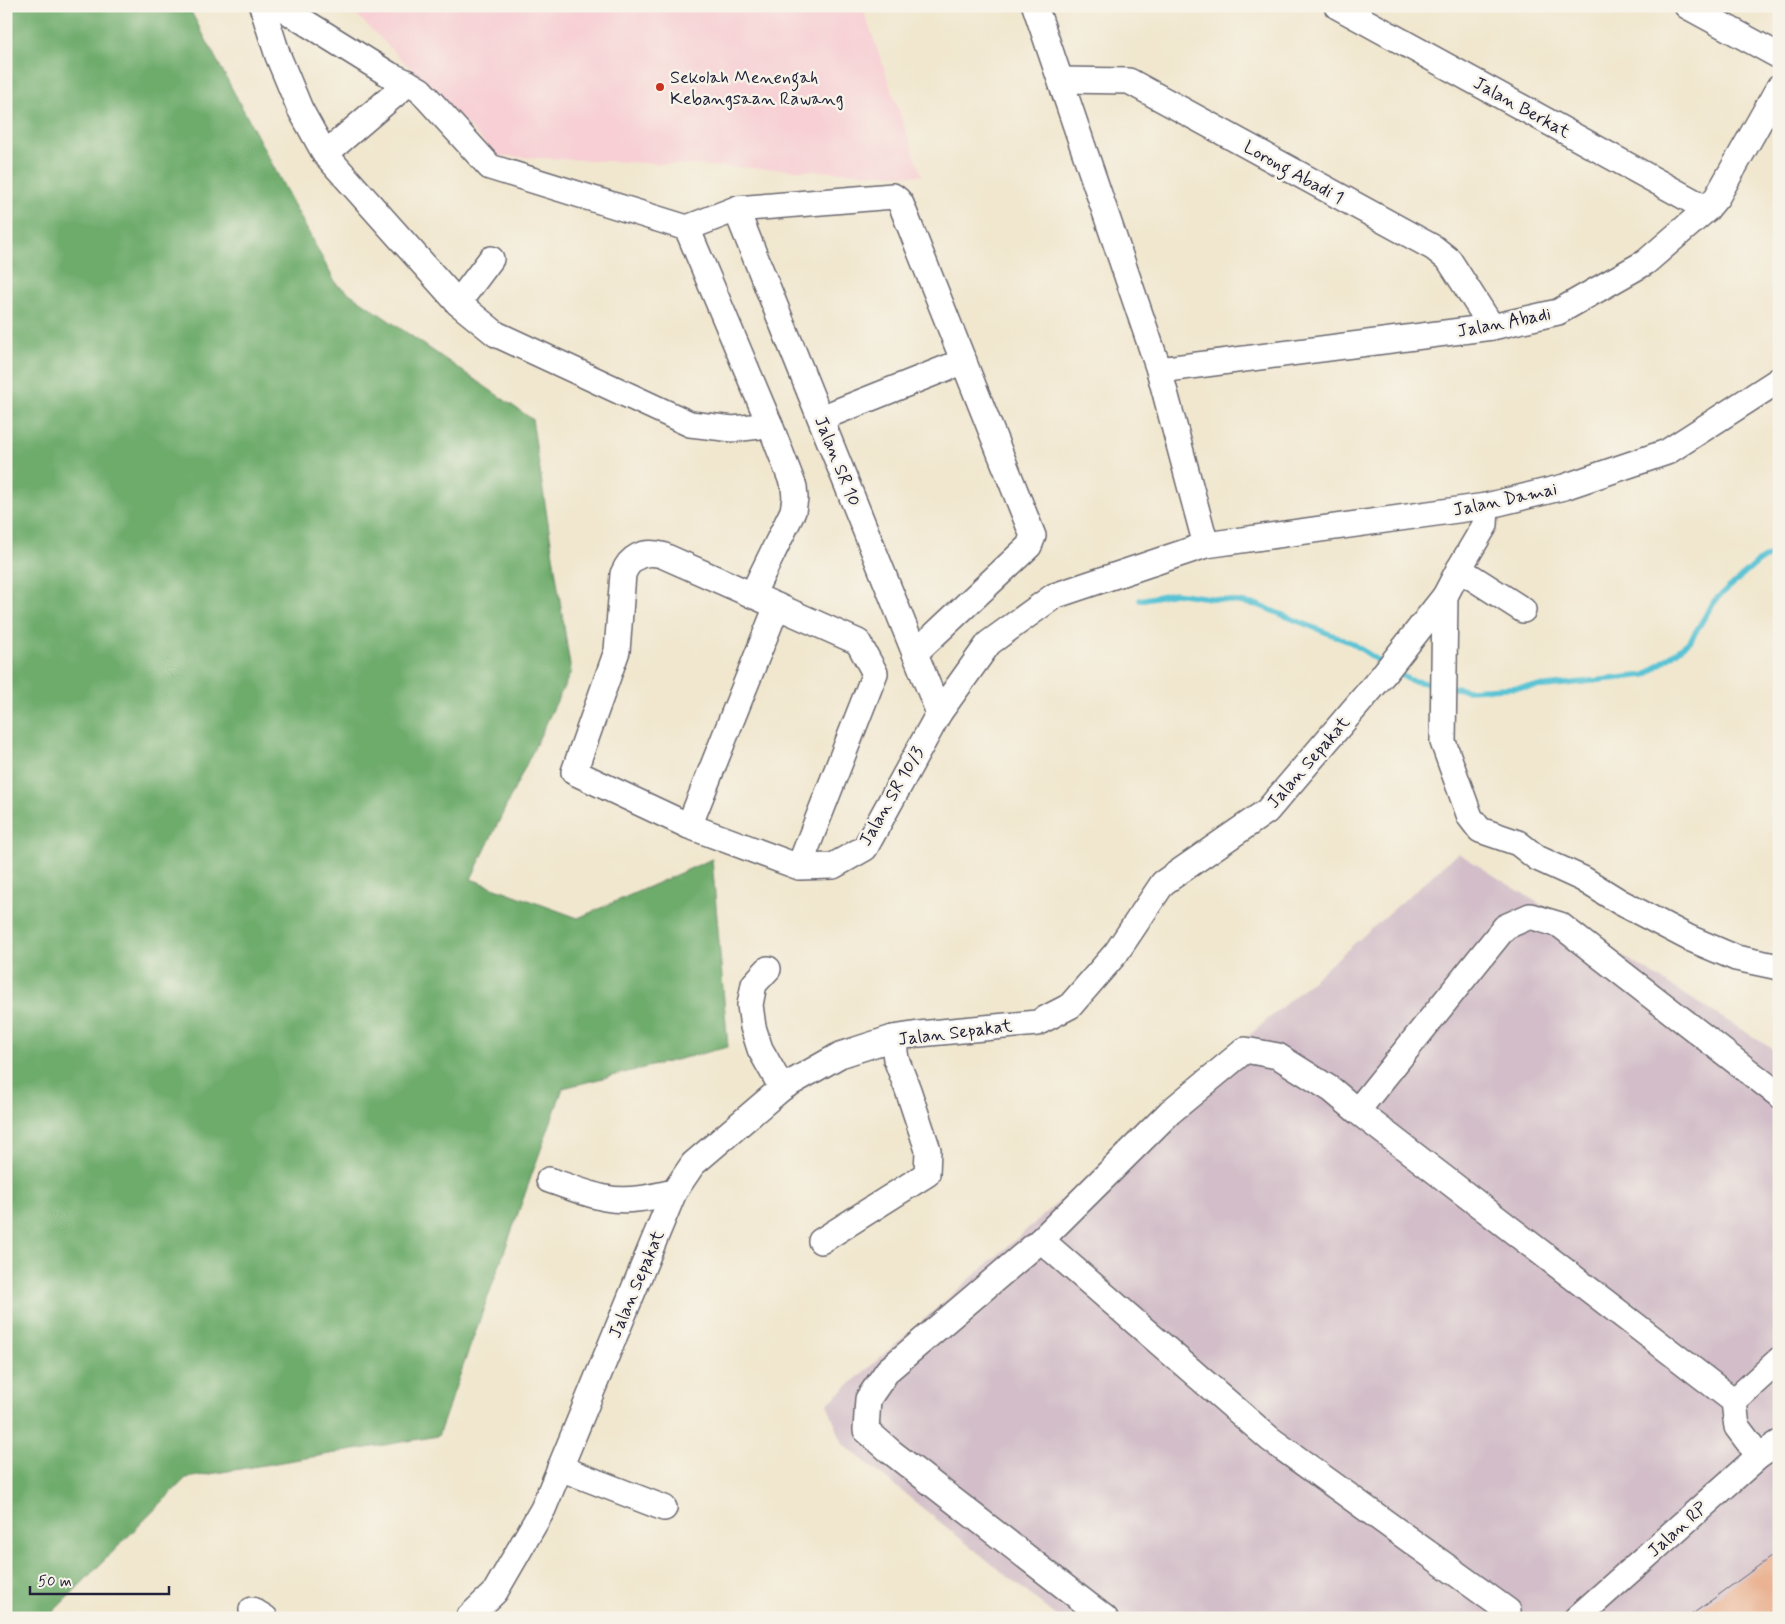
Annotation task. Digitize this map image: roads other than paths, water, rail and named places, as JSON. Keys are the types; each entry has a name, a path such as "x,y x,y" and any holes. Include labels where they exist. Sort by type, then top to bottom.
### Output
{"street":[{"path":"262,6 278,56 300,109 326,154 458,303 496,334 690,424 733,429 770,425"},
{"path":"279,6 390,75 420,90 490,167 688,228 736,209 887,196 893,196 898,200 1033,536 1028,546 915,653"},
{"path":"1036,6 1159,370 1206,545"},
{"name":"Jalan Berkat","path":"1337,6 1707,209"},
{"path":"1687,6 1779,56"},
{"name":"Lorong Abadi 1","path":"1061,80 1129,81 1434,248 1448,260 1492,326"},
{"path":"326,154 408,83"},
{"name":"Jalan Abadi","path":"1159,370 1492,326 1558,312 1646,262 1707,209 1717,197 1779,87"},
{"name":"Jalan SR 10","path":"736,209 939,713"},
{"path":"688,228 794,487 793,511 752,595 858,642 875,673 799,867"},
{"path":"458,303 491,259"},
{"path":"820,418 964,361"},
{"name":"Jalan Damai","path":"939,713 989,643 1054,596 1206,545 1486,506 1564,487 1667,452 1779,380"},
{"name":"Jalan Sepakat","path":"468,1618 495,1592 543,1509 674,1192 693,1164 782,1088 840,1055 893,1038 1037,1023 1070,1006 1116,953 1163,883 1267,811 1390,666 1445,596 1485,526 1486,506"},
{"name":"Jalan SR 10/3","path":"752,595 662,555 652,552 633,558 626,565 623,574 617,651 574,772 689,826 799,867 833,866 865,848 939,713"},
{"path":"1459,569 1523,610"},
{"path":"1445,596 1443,742 1470,817 1480,830 1518,843 1537,858 1583,878 1620,902 1689,938 1736,958 1779,967"},
{"path":"689,826 777,606"},
{"path":"1357,1111 1505,927 1530,916 1560,925 1779,1095"},
{"path":"768,969 754,984 750,1005 753,1027 760,1048 782,1088"},
{"path":"821,1241 927,1174 928,1150 896,1059 893,1038"},
{"path":"1105,1618 890,1452 866,1430 868,1399 888,1370 1041,1240 1170,1112 1245,1050 1278,1056 1332,1090 1734,1401 1737,1427 1769,1450"},
{"path":"549,1180 605,1198 623,1200 648,1198 674,1192"},
{"path":"1041,1240 1270,1439 1511,1615"},
{"path":"1734,1401 1779,1360"},
{"name":"Jalan RP","path":"1577,1618 1769,1450"},
{"path":"560,1468 664,1508"}],"waterway":[{"path":"1449,687 1467,690 1546,686 1646,675 1690,641 1715,600 1758,562 1779,550"},
{"path":"1140,600 1175,593 1258,605 1352,643 1385,665"},
{"path":"1395,671 1409,680 1437,685"}],"place":[{"name":"Sekolah Menengah Kebangsaan Rawang","path":"660,87"}]}
